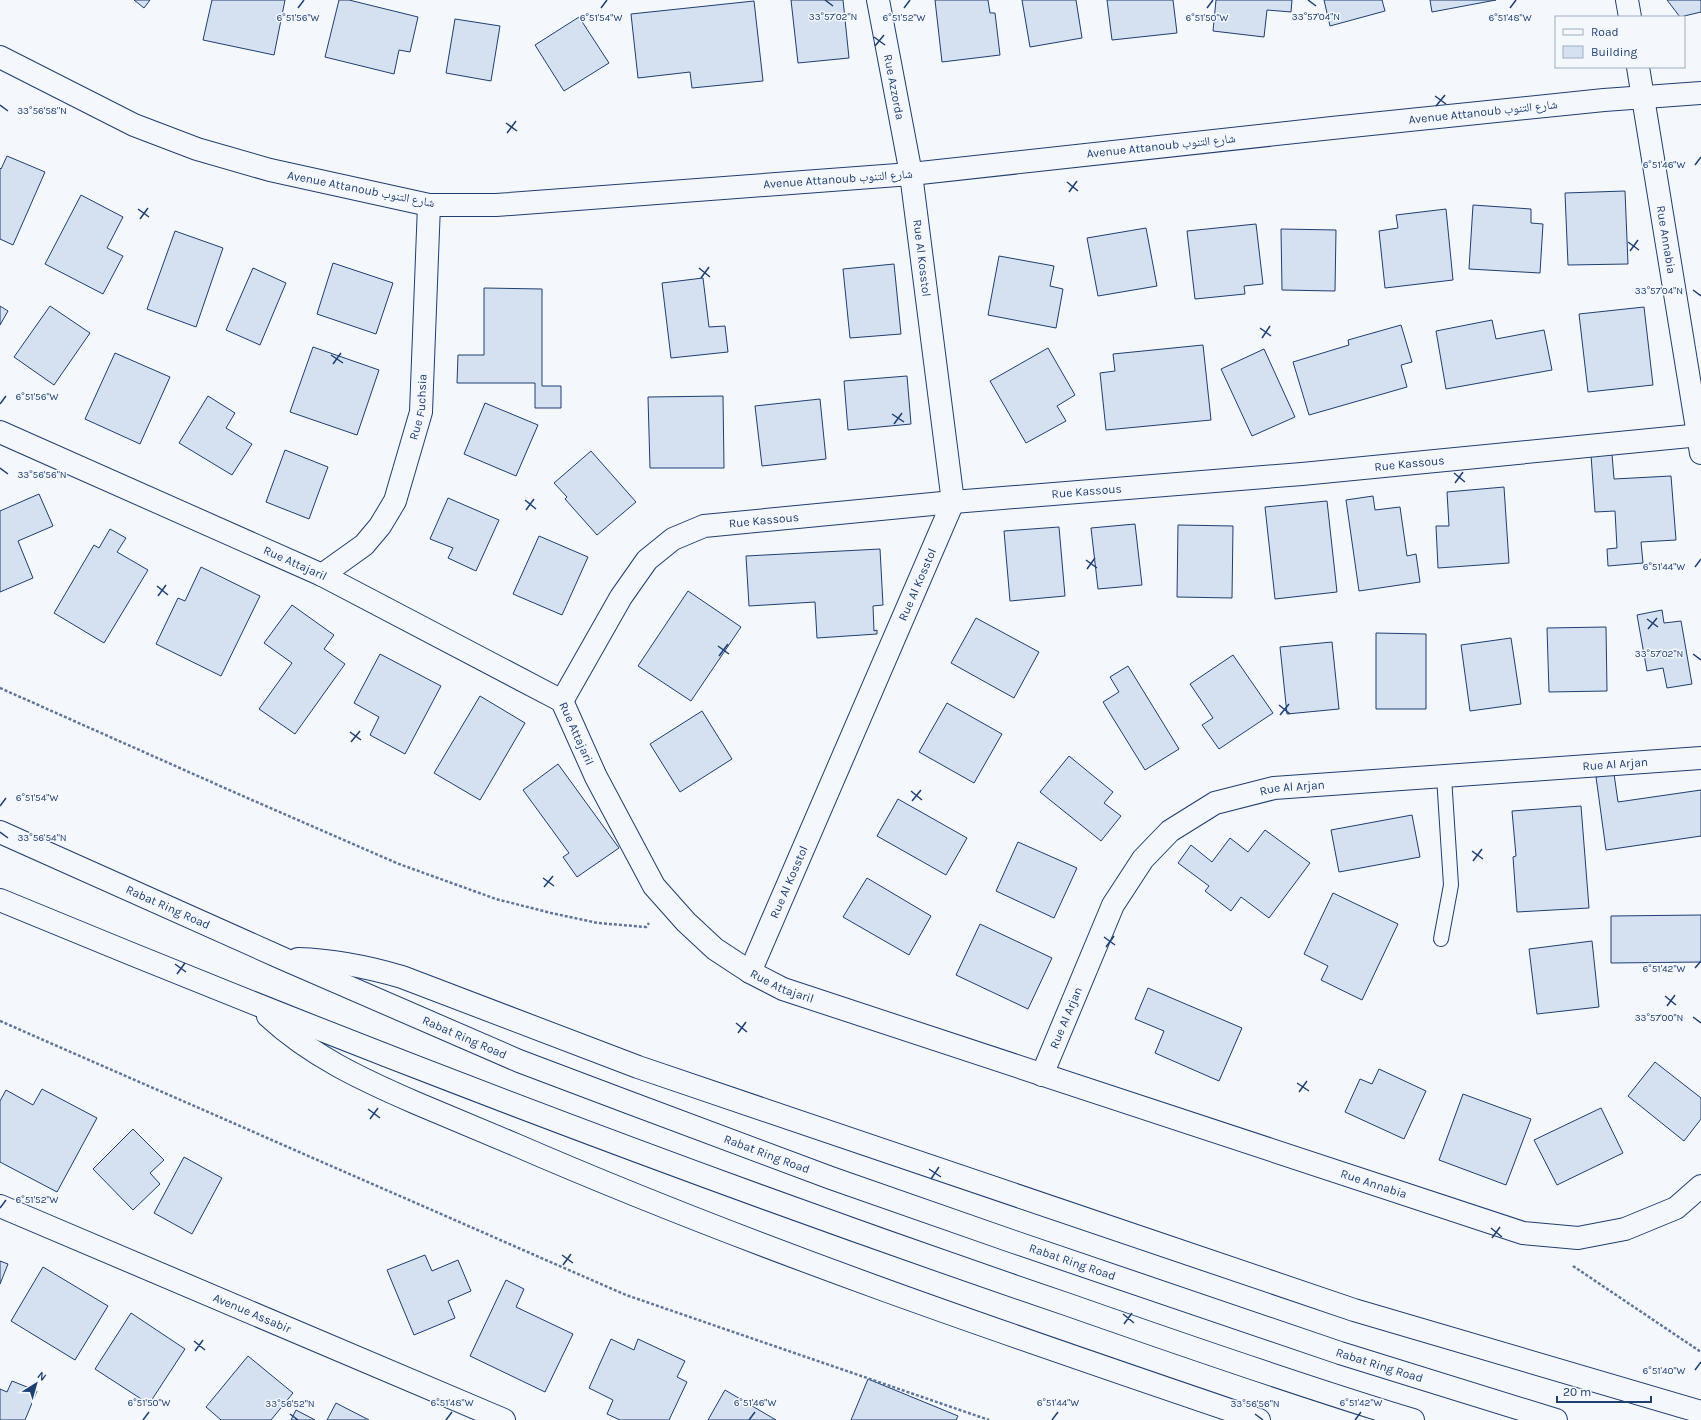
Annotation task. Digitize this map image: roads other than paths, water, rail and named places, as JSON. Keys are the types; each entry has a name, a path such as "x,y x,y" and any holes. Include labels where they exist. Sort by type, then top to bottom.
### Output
{"main road":[{"name":"Rue Azzorda","path":"878,0 911,174"},
{"path":"1627,0 1630,16"},
{"name":"Avenue Attanoub شارع التنوب","path":"0,57 134,125 197,149 270,170 429,204 496,205 911,174 1332,128 1701,93"},
{"name":"Rue Annabia","path":"1638,68 1700,441"},
{"name":"Rue Al Kosstol","path":"750,972 953,502 911,174"},
{"name":"Rue Fuchsia","path":"322,575 364,545 380,526 395,501 421,412 429,204"},
{"name":"Rue Attajaril","path":"0,432 322,575 562,701 596,777 654,886 686,922 715,949 750,972 783,989 1042,1075"},
{"name":"Rue Kassous","path":"562,701 621,597 647,560 674,539 704,526 953,502 1700,441"},
{"name":"Rue Al Arjan","path":"1042,1075 1113,905 1143,859 1170,831 1215,803 1274,788 1701,758"},
{"name":"Rabat Ring Road","path":"0,832 284,959 518,1061 831,1178 1007,1240 1332,1350 1556,1420"},
{"path":"0,900 255,1005 817,1218 1319,1391 1413,1420"},
{"path":"284,959 314,959 344,962 373,968 402,977 638,1067 1339,1305 1701,1412"},
{"path":"255,1005 300,1042 349,1072 595,1180 801,1259 980,1325 1259,1420"},
{"name":"Rue Annabia","path":"1042,1075 1523,1233 1578,1238 1625,1229 1676,1208 1701,1186"},
{"name":"Avenue Assabir","path":"0,1206 504,1420"}],"lane":[{"path":"1441,940 1451,885 1444,777"}]}
